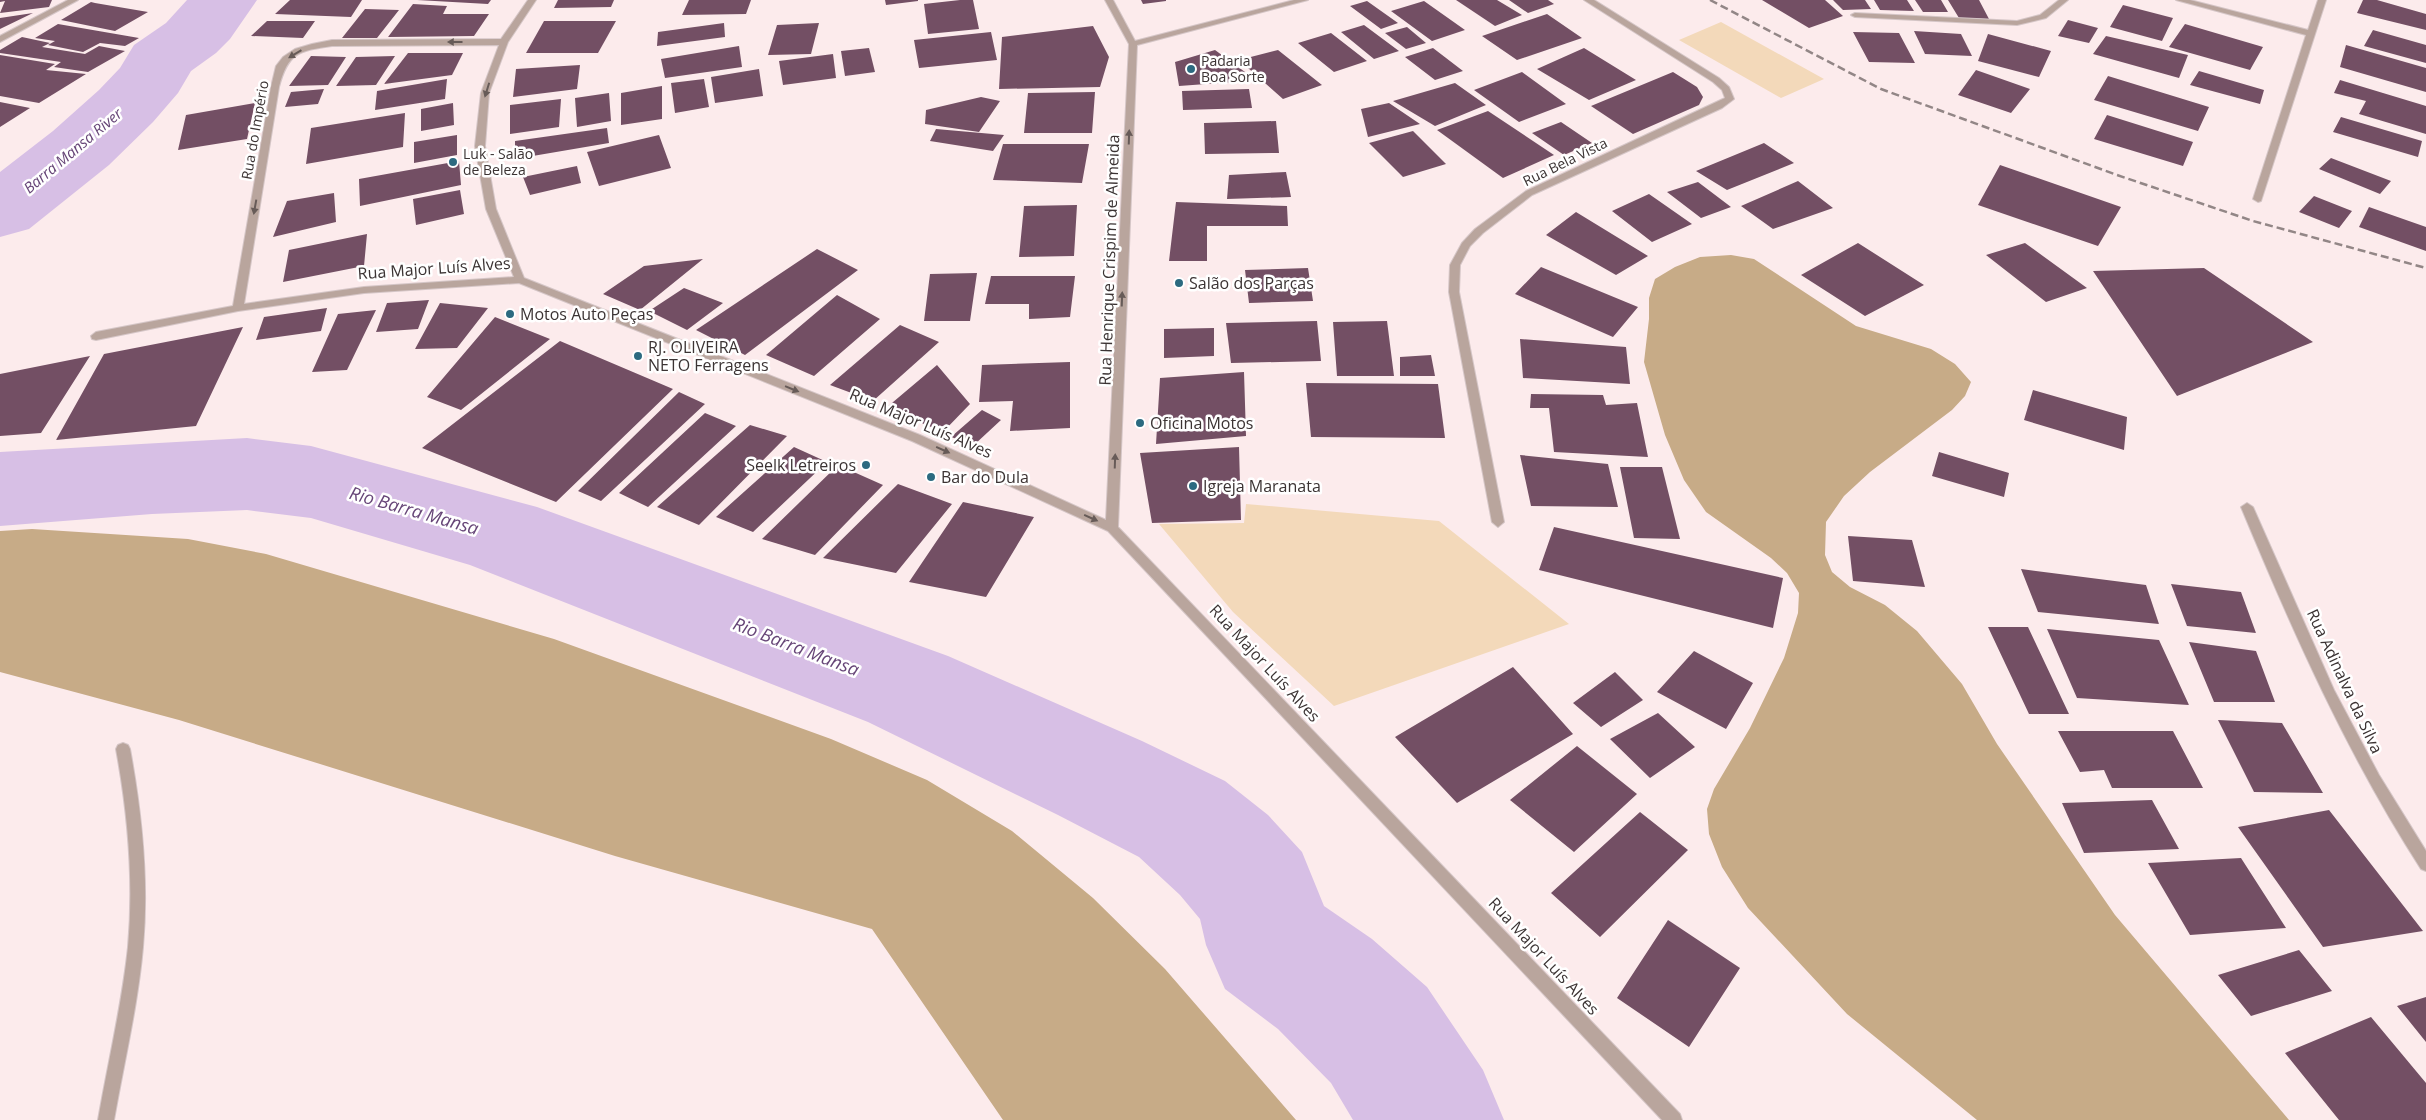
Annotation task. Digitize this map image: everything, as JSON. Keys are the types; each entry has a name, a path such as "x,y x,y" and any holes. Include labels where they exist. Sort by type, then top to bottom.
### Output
{"street":[{"path":"0,39 74,0"},
{"path":"520,280 492,209 480,146 485,93 504,42 532,0"},
{"path":"1109,0 1133,44 1304,0"},
{"name":"Rua Bela Vista","path":"1498,522 1454,292 1456,265 1466,245 1485,226 1529,194 1719,106 1730,98 1726,89 1716,80 1588,0"},
{"path":"1855,15 2017,23 2031,22 2045,17 2064,0"},
{"path":"2180,0 2312,34"},
{"path":"2258,200 2322,0"},
{"name":"Rua do Império","path":"238,308 275,87 282,64 292,54 310,46 332,43 504,42"},
{"name":"Rua Henrique Crispim de Almeida","path":"1112,528 1133,44"},
{"name":"Rua Major Luís Alves","path":"96,336 238,308 364,290 520,280 916,438 1112,528 1674,1120"},
{"name":"Rua Adinalva da Silva","path":"2247,507 2276,577 2357,751 2383,797 2426,864"},
{"path":"106,1120 126,1012 137,923 138,862 132,799 123,749"}],"shaded area":[{"path":"1721,22 1824,79 1781,98 1679,40"},
{"path":"1731,255 1754,259 1856,326 1931,349 1955,364 1971,382 1965,396 1952,410 1870,472 1844,496 1826,522 1825,555 1832,572 1850,587 1885,605 1917,631 1962,684 1997,744 2115,915 2289,1120 1977,1120 1847,1014 1748,908 1722,867 1709,834 1707,809 1714,789 1750,728 1784,658 1798,613 1799,593 1787,573 1771,558 1706,512 1684,480 1665,435 1644,362 1649,319 1649,298 1655,279 1675,267 1700,257"},
{"path":"1246,504 1439,521 1569,624 1334,706 1233,612 1159,524 1244,523"},
{"path":"32,529 188,539 266,554 554,639 831,739 927,780 1012,831 1093,898 1165,969 1296,1120 1003,1120 872,929 615,856 179,720 0,672 0,531"}],"building":[{"path":"0,0 52,0 49,7 0,13 5,1 0,2"},
{"path":"290,0 362,0 351,17 275,14"},
{"path":"417,0 491,0 488,4"},
{"path":"558,0 614,0 611,7 554,8"},
{"path":"689,0 751,0 746,14 682,15"},
{"path":"885,0 918,0 918,1 886,5"},
{"path":"973,0 979,29 928,34 924,4"},
{"path":"1141,0 1166,0 1166,1 1143,4"},
{"path":"1456,0 1497,0 1522,15 1495,26"},
{"path":"1509,0 1548,0 1554,4 1528,13"},
{"path":"1762,0 1825,0 1843,16 1809,28"},
{"path":"1833,0 1865,0 1871,9 1843,10"},
{"path":"1874,0 1907,0 1914,11 1880,10"},
{"path":"1915,0 1941,0 1948,12 1923,12"},
{"path":"1948,0 1979,0 1989,19 1959,18"},
{"path":"2363,0 2377,0 2426,14 2426,30 2357,13"},
{"path":"1367,1 1398,23 1381,29 1350,6"},
{"path":"1424,1 1465,30 1432,41 1391,11"},
{"path":"91,2 148,12 115,31 61,20"},
{"path":"413,4 447,6 443,14 489,14 474,36 388,37"},
{"path":"2123,5 2173,18 2162,41 2110,27"},
{"path":"365,9 399,10 377,38 342,38"},
{"path":"33,13 0,29 0,18"},
{"path":"1547,14 1582,38 1517,60 1482,36"},
{"path":"2068,20 2098,28 2089,43 2058,36"},
{"path":"267,21 315,21 303,38 251,36"},
{"path":"544,21 616,21 598,53 526,53"},
{"path":"724,23 725,37 657,46 658,32"},
{"path":"819,23 811,54 768,55 777,25"},
{"path":"58,24 139,38 125,46 100,43 83,52 48,45 55,41 35,38"},
{"path":"2185,24 2263,47 2250,70 2169,47"},
{"path":"1364,25 1399,51 1374,59 1341,32"},
{"path":"1093,26 1109,57 1100,87 999,89 1002,37"},
{"path":"1407,27 1426,43 1406,49 1385,33"},
{"path":"2373,30 2426,45 2426,63 2364,46"},
{"path":"1914,31 1961,34 1972,56 1925,54"},
{"path":"991,32 997,60 919,68 914,40"},
{"path":"1853,32 1899,33 1915,63 1869,62"},
{"path":"1331,33 1367,61 1334,72 1298,43"},
{"path":"1988,34 2051,51 2039,77 1978,61"},
{"path":"2106,36 2188,55 2179,78 2093,54"},
{"path":"22,37 50,43 42,47 85,54 99,46 125,51 88,72 54,67 61,62 0,53 0,50"},
{"path":"2346,45 2426,68 2426,92 2340,67"},
{"path":"739,46 742,67 665,78 661,59"},
{"path":"869,48 875,72 845,76 841,51"},
{"path":"1433,48 1463,71 1435,80 1405,57"},
{"path":"1584,48 1636,80 1589,100 1537,69"},
{"path":"1215,50 1245,72 1247,81 1179,86 1175,62"},
{"path":"1278,50 1322,85 1283,99 1239,60"},
{"path":"408,53 463,53 452,75 384,84"},
{"path":"833,54 836,78 783,85 779,61"},
{"path":"0,55 55,64 46,70 86,74 39,103 0,96"},
{"path":"311,56 346,57 328,85 289,86"},
{"path":"395,56 376,85 336,86 356,57"},
{"path":"580,65 577,89 513,97 516,69"},
{"path":"759,69 763,96 715,103 711,77"},
{"path":"1976,70 2030,89 2011,113 1958,95"},
{"path":"2199,71 2264,90 2260,104 2190,85"},
{"path":"1522,72 1566,104 1519,122 1474,90"},
{"path":"1673,72 1697,87 1703,97 1699,105 1633,134 1591,106"},
{"path":"2108,76 2209,107 2198,131 2094,100"},
{"path":"447,79 445,99 375,110 377,91"},
{"path":"704,79 709,107 675,113 671,83"},
{"path":"2340,80 2426,106 2426,134 2359,114 2366,101 2334,93"},
{"path":"1455,83 1486,105 1435,126 1393,101"},
{"path":"662,86 662,119 621,125 621,93"},
{"path":"324,89 318,104 285,107 291,92"},
{"path":"1249,89 1252,108 1183,110 1182,91"},
{"path":"1095,92 1092,133 1024,133 1028,93"},
{"path":"609,93 611,121 577,127 575,98"},
{"path":"981,97 1000,101 979,132 925,124 926,110"},
{"path":"561,99 559,127 510,134 510,105"},
{"path":"0,102 30,108 0,127"},
{"path":"255,103 247,139 178,150 186,115"},
{"path":"453,103 454,125 421,131 421,109"},
{"path":"1389,103 1420,124 1368,137 1361,109"},
{"path":"1488,111 1554,155 1503,178 1437,130"},
{"path":"405,113 403,147 306,164 311,128"},
{"path":"2107,115 2193,142 2183,166 2094,139"},
{"path":"2341,117 2422,141 2418,157 2333,132"},
{"path":"1276,121 1279,153 1205,154 1204,123"},
{"path":"1561,122 1592,143 1564,155 1532,133"},
{"path":"607,128 609,143 515,159 515,141"},
{"path":"936,129 1004,135 993,151 930,141"},
{"path":"1413,131 1446,164 1403,177 1369,143"},
{"path":"457,135 457,155 414,163 414,142"},
{"path":"659,135 671,168 599,186 587,152"},
{"path":"1764,143 1794,163 1727,190 1696,171"},
{"path":"1003,144 1089,144 1082,183 993,180"},
{"path":"2331,158 2391,181 2380,194 2319,169"},
{"path":"459,161 461,185 360,206 359,179"},
{"path":"2000,165 2121,207 2098,246 1978,205"},
{"path":"577,166 581,183 530,195 523,177"},
{"path":"1286,172 1291,197 1227,199 1229,175"},
{"path":"1798,181 1833,208 1773,229 1741,206"},
{"path":"1698,182 1731,207 1701,218 1667,192"},
{"path":"460,190 464,214 416,225 413,199"},
{"path":"334,193 336,222 273,237 287,201"},
{"path":"1649,194 1692,224 1652,242 1612,211"},
{"path":"2314,196 2352,211 2339,228 2299,212"},
{"path":"1176,202 1287,206 1288,226 1207,226 1207,261 1169,261"},
{"path":"1077,205 1074,256 1019,257 1024,206"},
{"path":"2369,207 2426,227 2426,251 2359,227"},
{"path":"1576,212 1648,256 1616,275 1546,235"},
{"path":"367,234 364,266 283,282 289,250"},
{"path":"1858,243 1924,285 1865,316 1801,275"},
{"path":"2025,243 2087,288 2046,302 1986,255"},
{"path":"817,249 858,270 745,355 696,330"},
{"path":"703,259 640,310 603,294 644,266"},
{"path":"1541,267 1638,307 1613,337 1515,294"},
{"path":"1308,268 1313,301 1249,303 1245,270"},
{"path":"2204,268 2313,342 2177,396 2093,271"},
{"path":"977,273 970,321 924,321 930,274"},
{"path":"991,276 1075,276 1070,317 1029,319 1029,304 985,304"},
{"path":"684,288 723,303 687,330 649,311"},
{"path":"837,295 880,319 814,376 766,355"},
{"path":"429,300 418,329 376,332 387,303"},
{"path":"440,303 488,308 457,348 415,349"},
{"path":"327,308 321,331 256,340 264,317"},
{"path":"376,310 347,370 312,372 338,314"},
{"path":"495,317 550,339 461,410 427,397"},
{"path":"1317,321 1321,361 1231,363 1226,323"},
{"path":"1387,321 1394,376 1337,376 1333,322"},
{"path":"900,325 939,342 873,401 830,385"},
{"path":"243,327 196,426 56,440 104,354"},
{"path":"1214,328 1214,356 1164,358 1164,329"},
{"path":"1520,339 1626,347 1630,384 1523,378"},
{"path":"560,341 673,389 556,502 422,448"},
{"path":"1431,355 1435,376 1400,376 1400,357"},
{"path":"90,356 41,433 0,436 0,374"},
{"path":"1070,362 1070,428 1010,431 1013,401 979,402 982,365"},
{"path":"937,365 970,404 943,432 886,408"},
{"path":"1244,372 1246,436 1156,444 1160,378"},
{"path":"1306,383 1438,384 1445,438 1311,437"},
{"path":"2033,390 2127,417 2124,450 2024,420"},
{"path":"679,392 705,404 601,501 578,491"},
{"path":"1531,394 1603,395 1606,405 1637,403 1648,457 1554,452 1549,408 1530,408"},
{"path":"982,410 1001,420 974,445 951,437"},
{"path":"705,413 736,426 648,507 619,493"},
{"path":"750,425 787,436 699,525 657,507"},
{"path":"794,447 827,462 753,532 716,517"},
{"name":"Igreja Maranata","path":"1239,447 1241,520 1152,523 1140,453"},
{"path":"1939,452 2009,473 2004,497 1932,476"},
{"path":"1520,455 1608,464 1618,507 1531,506"},
{"path":"838,465 883,485 815,555 762,539"},
{"path":"1620,467 1662,467 1680,539 1634,538"},
{"path":"898,484 952,504 896,573 823,558"},
{"path":"963,502 1034,517 986,597 909,582"},
{"path":"1554,527 1783,578 1773,628 1539,570"},
{"path":"1848,536 1912,540 1925,587 1853,581"},
{"path":"2021,569 2146,585 2159,624 2038,612"},
{"path":"2171,584 2241,592 2256,633 2187,626"},
{"path":"1988,627 2028,627 2069,714 2029,714"},
{"path":"2047,629 2159,640 2189,705 2077,698"},
{"path":"2189,642 2256,651 2275,702 2214,702"},
{"path":"1694,651 1753,683 1726,729 1657,692"},
{"path":"1513,667 1573,734 1457,803 1395,737"},
{"path":"1615,672 1643,700 1601,727 1573,703"},
{"path":"1658,713 1695,747 1650,778 1610,739"},
{"path":"2218,720 2282,723 2323,793 2254,792"},
{"path":"2058,731 2173,731 2203,788 2112,788 2104,770 2080,772"},
{"path":"1577,746 1637,794 1574,852 1510,800"},
{"path":"2152,800 2179,849 2084,853 2062,803"},
{"path":"2329,810 2423,931 2323,947 2238,827"},
{"path":"1640,812 1688,850 1600,937 1551,893"},
{"path":"2241,858 2286,928 2190,935 2148,863"},
{"path":"1668,920 1740,968 1689,1047 1617,998"},
{"path":"2299,950 2332,991 2251,1016 2218,975"},
{"path":"2426,997 2426,1042 2397,1006"},
{"path":"2371,1017 2426,1083 2426,1120 2339,1120 2285,1053"}],"waterway":[{"name":"Barra Mansa River","path":"0,212 81,148 126,106 152,77 160,60 191,38 205,24 223,0"},
{"name":"Rio Barra Mansa","path":"0,489 152,478 247,474 311,482 500,535 908,689 1100,778 1182,819 1224,855 1257,893 1271,945 1325,984 1379,1035 1433,1120"}],"railway":[{"path":"1710,0 1881,89 2117,175 2253,221 2426,268"}],"place":[{"name":"Padaria Boa Sorte","path":"1191,69"},
{"name":"Luk - Salão de Beleza","path":"453,162"},
{"name":"Salão dos Parças","path":"1179,283"},
{"name":"Motos Auto Peças","path":"510,314"},
{"name":"RJ. OLIVEIRA NETO Ferragens","path":"638,356"},
{"name":"Oficina Motos","path":"1140,423"},
{"name":"Seelk Letreiros","path":"866,465"},
{"name":"Bar do Dula","path":"931,477"},
{"name":"Igreja Maranata","path":"1193,486"}]}
